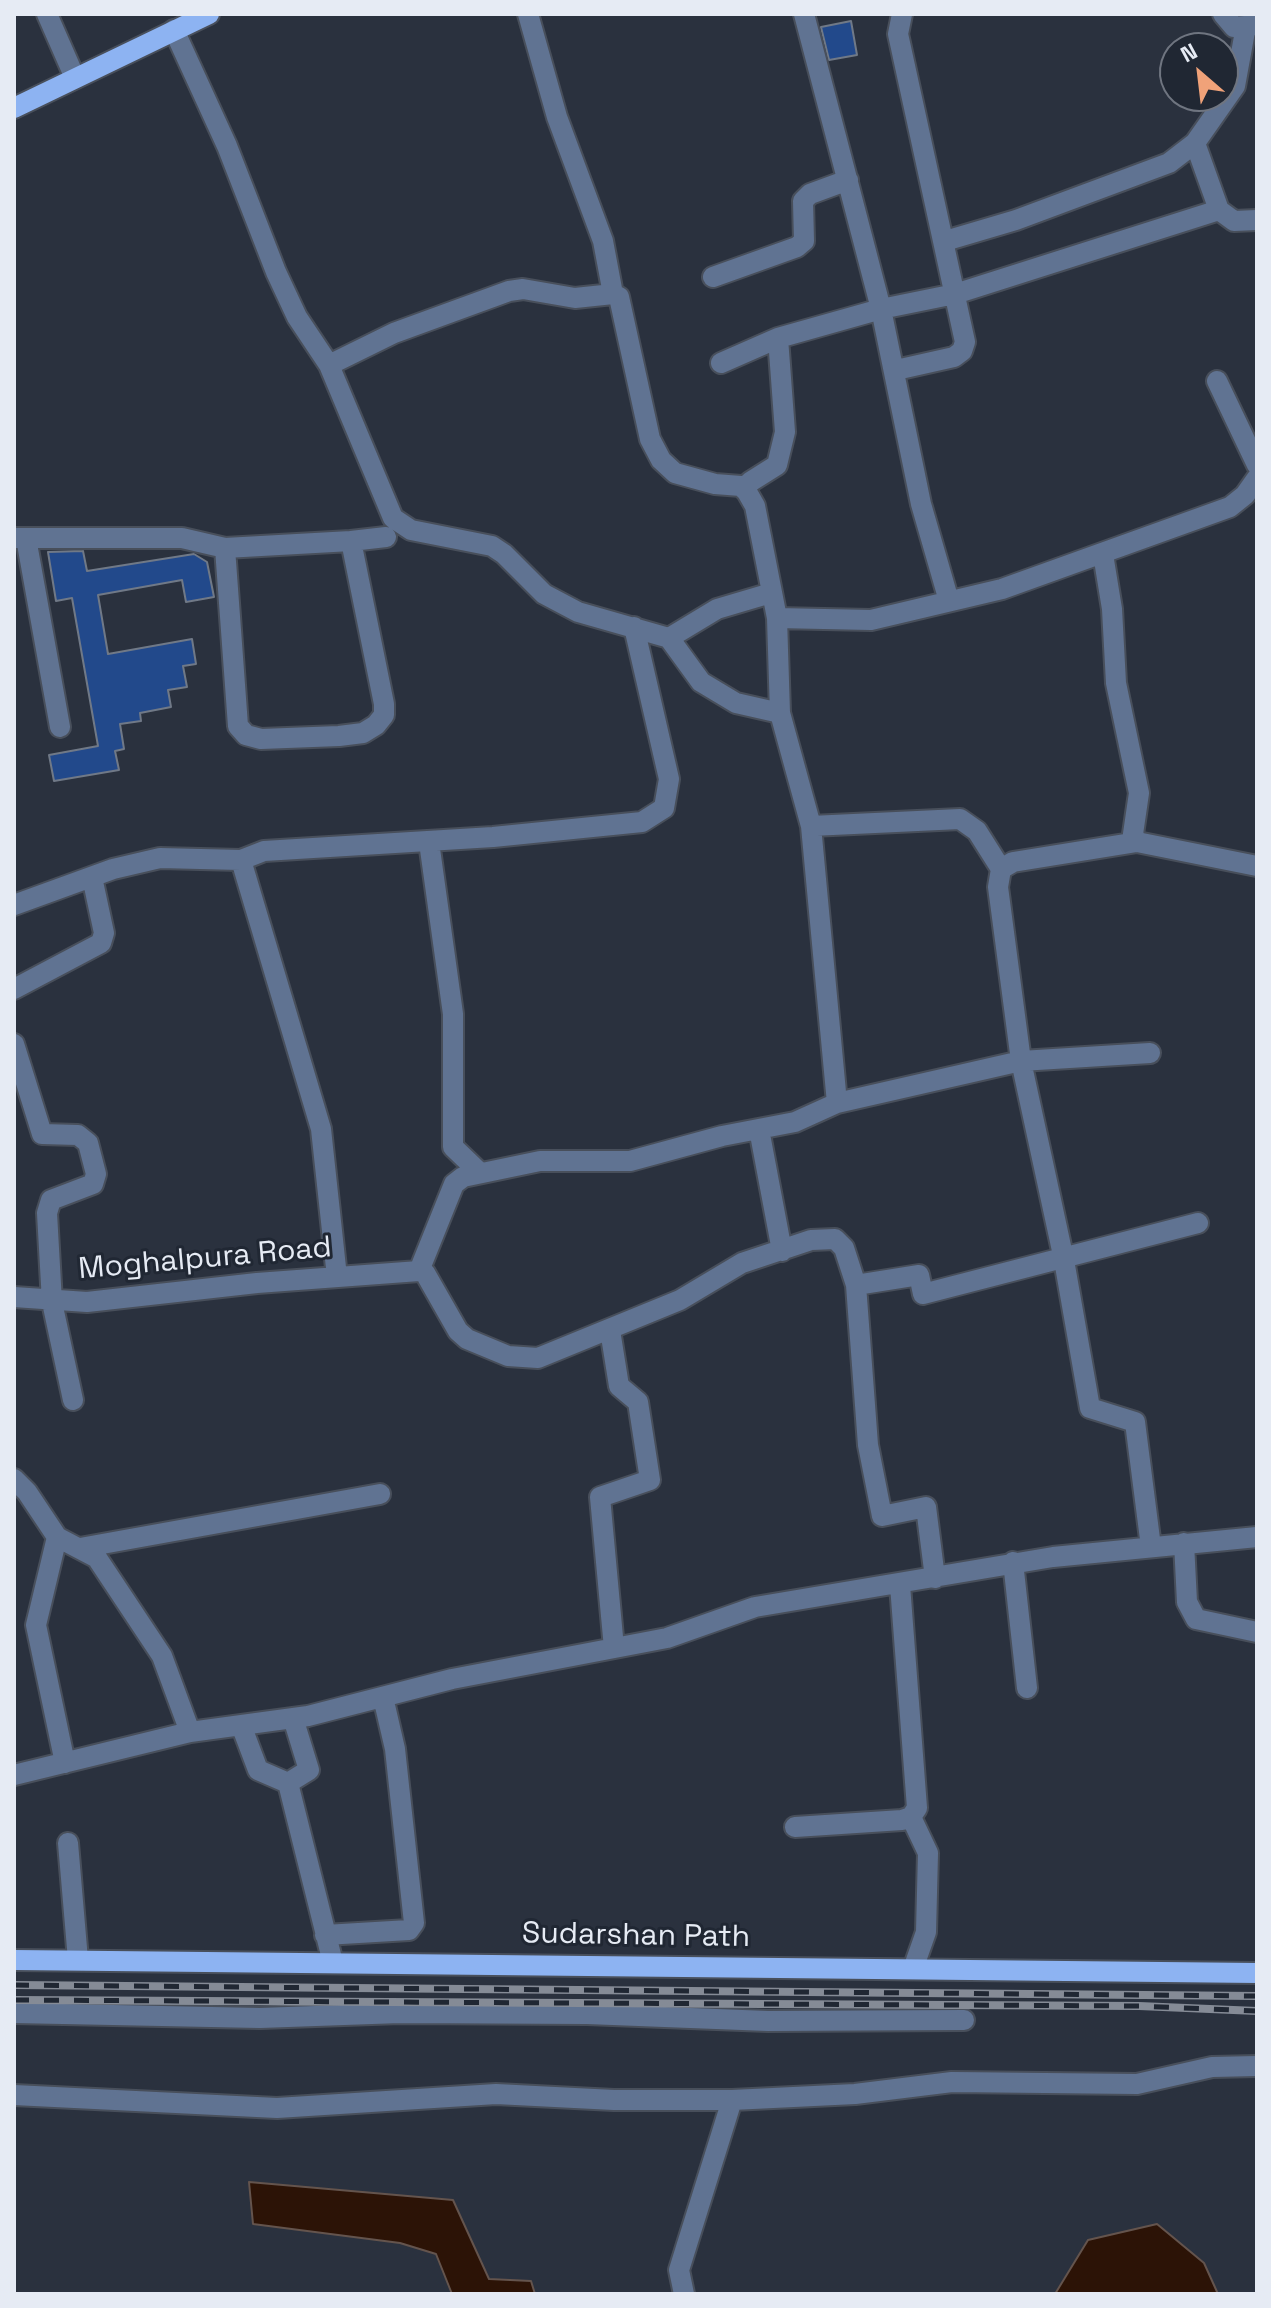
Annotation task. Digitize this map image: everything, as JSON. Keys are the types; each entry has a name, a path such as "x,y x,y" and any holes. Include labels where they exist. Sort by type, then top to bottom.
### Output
{"main road":[{"path":"14,108 209,14"},
{"name":"Sudarshan Path","path":"14,1960 1257,1973"}],"street":[{"path":"47,14 75,78"},
{"path":"528,14 557,117 603,241 613,294 623,303 650,439 675,473 715,484 741,486 755,506 777,618 780,713 811,826 837,1103"},
{"path":"804,14 881,309 896,370 921,504 949,601"},
{"path":"896,370 954,357 962,351 965,342 898,34 902,14"},
{"path":"945,241 1016,220 1156,169 1195,143 1235,86 1252,26 1234,27 1223,14"},
{"path":"174,30 227,146 292,305 329,365 393,518 401,525 492,546 544,594 578,612 669,638 701,682 719,695 736,703 780,713"},
{"path":"1195,143 1219,210 1234,221 1257,220"},
{"path":"713,277 797,247 804,241 803,201 810,194 848,180"},
{"path":"721,363 778,338 881,309 955,294 1219,210"},
{"path":"329,365 394,333 509,291 523,289 575,298 613,294"},
{"path":"750,482 777,465 785,432 778,338"},
{"path":"1217,381 1257,465"},
{"path":"777,618 871,620 1002,589 1230,507 1245,495 1257,478"},
{"path":"60,727 20,538 182,538 225,548 386,537"},
{"path":"225,548 238,726 246,735 261,739 339,736 363,733 384,715 351,541"},
{"path":"1103,554 1112,609 1116,683 1139,793 1133,834 1137,842"},
{"path":"669,638 717,609 771,593"},
{"path":"14,905 92,877 160,858 241,860 264,851 429,842 642,822 664,808 669,779 634,627"},
{"path":"811,826 960,819 977,831 1001,869 998,887 1021,1061 1064,1260 1090,1408 1135,1422 1151,1547"},
{"path":"429,842 453,1014 453,1147 479,1172"},
{"path":"1001,869 1013,862 1137,842 1257,866"},
{"path":"241,860 321,1129 337,1277"},
{"path":"14,989 101,943 104,933 92,877"},
{"path":"14,1044 42,1134 78,1135 88,1143 96,1174 93,1184 51,1200 47,1213 52,1302 73,1400"},
{"path":"935,1578 926,1507 882,1516 868,1445 856,1285 844,1248 835,1239 811,1240 742,1263 680,1300 538,1358 508,1356 467,1339 458,1331 433,1285 410,1271 454,1184 479,1172 540,1161 630,1161 795,1122 837,1103 1021,1061 1150,1053"},
{"path":"759,1129 782,1251"},
{"path":"856,1285 919,1275 923,1294 1198,1223"},
{"name":"Moghalpura Road","path":"14,1297 87,1302 410,1271"},
{"path":"610,1330 619,1386 638,1402 650,1480 600,1497 614,1648"},
{"path":"14,1479 27,1492 57,1537 97,1558 162,1656 190,1732"},
{"path":"80,1548 380,1494"},
{"path":"57,1537 36,1625 65,1763"},
{"path":"14,1775 190,1732 293,1718 452,1679 667,1638 755,1607 900,1585 1013,1562 1257,1537"},
{"path":"1184,1543 1187,1602 1196,1619 1257,1632"},
{"path":"1013,1562 1027,1688"},
{"path":"900,1585 916,1785 917,1808 911,1817"},
{"path":"325,1935 409,1930 414,1923 395,1749 383,1697"},
{"path":"288,1783 309,1770 293,1718"},
{"path":"241,1725 258,1770 288,1783"},
{"path":"288,1783 333,1963"},
{"path":"795,1827 911,1817"},
{"path":"911,1817 928,1853 926,1932 913,1969"},
{"path":"68,1843 78,1960"},
{"path":"374,1932 381,1964"},
{"path":"14,2013 260,2018 400,2013 587,2014 768,2021 964,2020"},
{"path":"14,2095 277,2108 484,2094 626,2101 732,2100 855,2094 952,2082 1137,2084 1212,2067 1257,2066"},
{"path":"684,2294 679,2270 732,2100"}],"shaded area":[{"path":"249,2182 453,2200 489,2279 531,2281 535,2294 452,2294 436,2254 400,2243 253,2224"},
{"path":"1157,2224 1204,2263 1218,2294 1055,2294 1088,2240"}],"building":[{"path":"851,21 857,55 829,60 821,27"},
{"path":"83,551 87,571 194,554 207,562 214,597 186,602 182,580 98,595 108,654 192,639 196,664 183,666 187,687 168,690 171,707 140,713 141,721 120,724 124,749 115,751 119,770 54,781 49,755 98,746 72,598 56,601 48,552"}],"railway":[{"path":"14,1985 1257,1996"},
{"path":"14,2000 1139,2006 1257,2011"}]}
